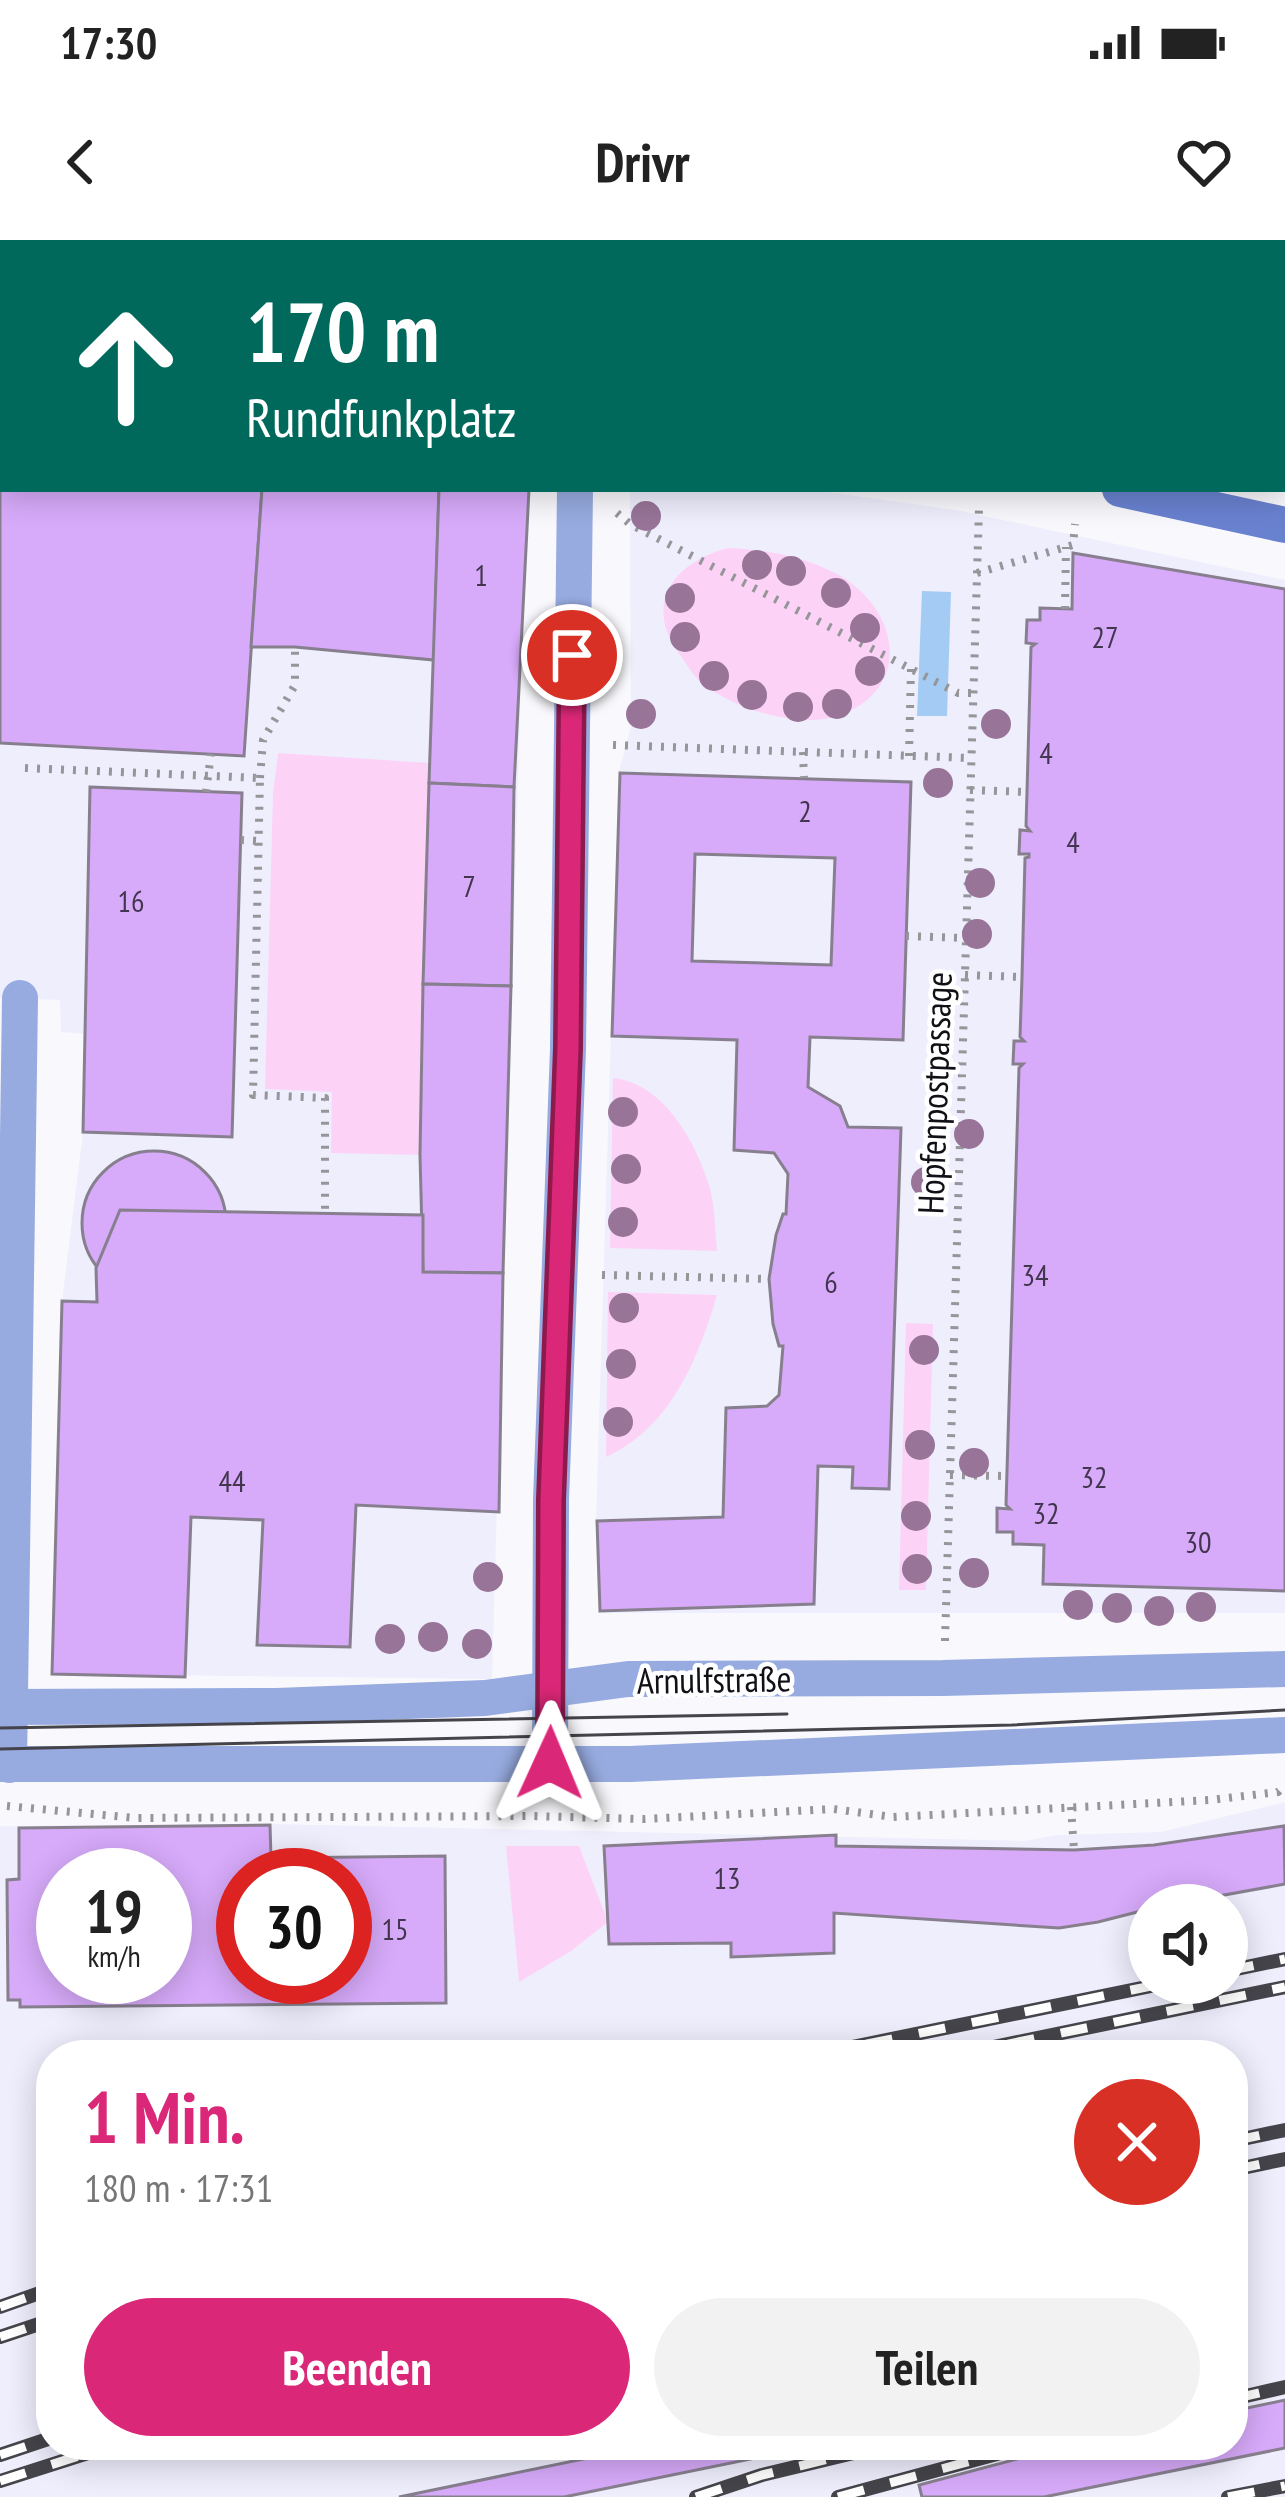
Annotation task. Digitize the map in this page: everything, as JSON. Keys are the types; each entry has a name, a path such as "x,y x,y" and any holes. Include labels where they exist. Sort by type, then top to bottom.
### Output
{"main road":[{"path":"1134,492 1285,525"}],"street":[{"path":"550,1763 551,1500 568,1048 575,492"},
{"path":"20,998 4,1765 630,1764 1285,1736"},
{"name":"Arnulfstraße","path":"5,1706 277,1706 485,1698 628,1679 943,1678 1285,1669"}],"path":[{"name":"Hopfenpostpassage","path":"943,1678 979,508"},
{"path":"617,513 630,524 958,693 973,693"},
{"path":"977,573 1073,545 1075,524"},
{"path":"1065,609 1066,548"},
{"path":"295,647 295,685 263,740 253,1095 325,1098 325,1210"},
{"path":"909,756 911,669"},
{"path":"613,745 971,758"},
{"path":"803,752 804,778"},
{"path":"206,792 211,754"},
{"path":"25,768 260,778"},
{"path":"970,790 1027,791"},
{"path":"241,840 260,841"},
{"path":"906,936 965,938"},
{"path":"964,975 1022,977"},
{"path":"602,1275 769,1280"},
{"path":"950,1475 1007,1476"},
{"path":"0,1805 136,1818 644,1819 832,1809 893,1817 1210,1800 1282,1788"},
{"path":"1071,1807 1074,1850"}],"shaded area":[{"path":"0,492 523,607 492,1679 52,1674 62,1301 83,1132 85,1034 61,1032 60,1000 0,998"},
{"path":"630,492 827,492 956,510 1285,580 1285,1613 598,1613 596,1519 619,771 631,727"},
{"path":"728,548 809,562 856,586 872,603 889,644 889,664 881,684 866,701 827,719 790,719 733,702 697,678 669,636 664,602 692,563"},
{"path":"278,753 430,763 420,1155 331,1153 332,1092 265,1089"},
{"path":"613,1078 647,1090 686,1133 709,1185 717,1251 610,1248"},
{"path":"608,1292 717,1295 679,1389 648,1428 606,1457"},
{"path":"906,1323 933,1324 926,1590 899,1590"},
{"path":"1285,1802 1285,2497 0,2497 0,1826 274,1824 1025,1841 1057,1835 1161,1832"},
{"path":"506,1846 579,1846 608,1922 519,1982"}],"water":[{"path":"922,591 951,592 947,716 917,716"}],"building":[{"path":"0,492 262,492 244,756 0,743"},
{"path":"262,492 439,492 434,660 251,647"},
{"path":"439,492 529,492 514,787 429,783"},
{"path":"1073,553 1285,589 1285,1591 1043,1584 1044,1545 1013,1544 1013,1532 997,1532 997,1508 1010,1509 1006,1505 1019,1068 1023,1064 1013,1064 1014,1041 1024,1041 1020,1037 1025,858 1029,857 1019,854 1020,830 1030,831 1026,826 1031,647 1035,644 1026,643 1027,620 1040,620 1040,608 1072,609"},
{"path":"620,773 911,782 903,1040 810,1037 808,1087 840,1106 848,1127 901,1128 889,1489 852,1488 853,1467 818,1466 814,1604 600,1611 597,1521 723,1517 726,1408 767,1406 779,1395 783,1346 779,1346 773,1324 769,1279 776,1235 786,1214 788,1174 774,1153 734,1150 737,1040 612,1036","holes":["695,854 835,858 831,965 692,961"]},
{"path":"429,783 514,787 511,986 423,984"},
{"path":"90,787 242,793 232,1137 83,1132"},
{"path":"423,984 511,986 503,1273 423,1272"},
{"path":"154,1151 182,1156 205,1172 221,1195 226,1223 221,1251 205,1274 182,1290 154,1295 126,1290 103,1274 87,1251 82,1223 87,1195 103,1172 126,1156"},
{"path":"120,1210 423,1215 423,1272 503,1273 499,1512 356,1505 350,1647 257,1645 263,1520 191,1517 185,1677 52,1674 62,1301 97,1302 96,1268"},
{"path":"270,1825 271,1848 216,1848 216,2004 340,2004 20,2007 20,2000 8,2000 7,1880 19,1879 19,1828"},
{"path":"1284,1826 1285,1884 1248,1891 1248,1884 1128,1884 1128,1914 1059,1928 834,1913 834,1953 731,1957 731,1943 609,1944 604,1846 836,1835 836,1846 1074,1850 1154,1845"},
{"path":"445,1856 446,2003 372,2004 372,1857"},
{"path":"1285,2400 1285,2448 1248,2456 1248,2408"},
{"path":"578,2460 745,2460 564,2497 399,2497"},
{"path":"1013,2460 1226,2460 1044,2497 922,2497 919,2485"}],"tram line":[{"path":"0,1749 1012,1725 1285,1710"},
{"path":"0,1728 787,1714"}],"railway":[{"path":"1248,1967 1285,1959"},
{"path":"1028,2040 1285,1987"},
{"path":"887,2040 1128,1991"},
{"path":"1248,2138 1285,2130"},
{"path":"1248,2167 1285,2159"},
{"path":"0,2307 36,2294"},
{"path":"0,2337 36,2325"},
{"path":"1248,2396 1285,2387"},
{"path":"0,2455 36,2443"},
{"path":"0,2481 66,2460"},
{"path":"696,2497 824,2460"},
{"path":"838,2497 975,2460"},
{"path":"1228,2497 1285,2486"}],"route":[{"path":"550,1763 551,1500 568,1048 572,655"}]}
